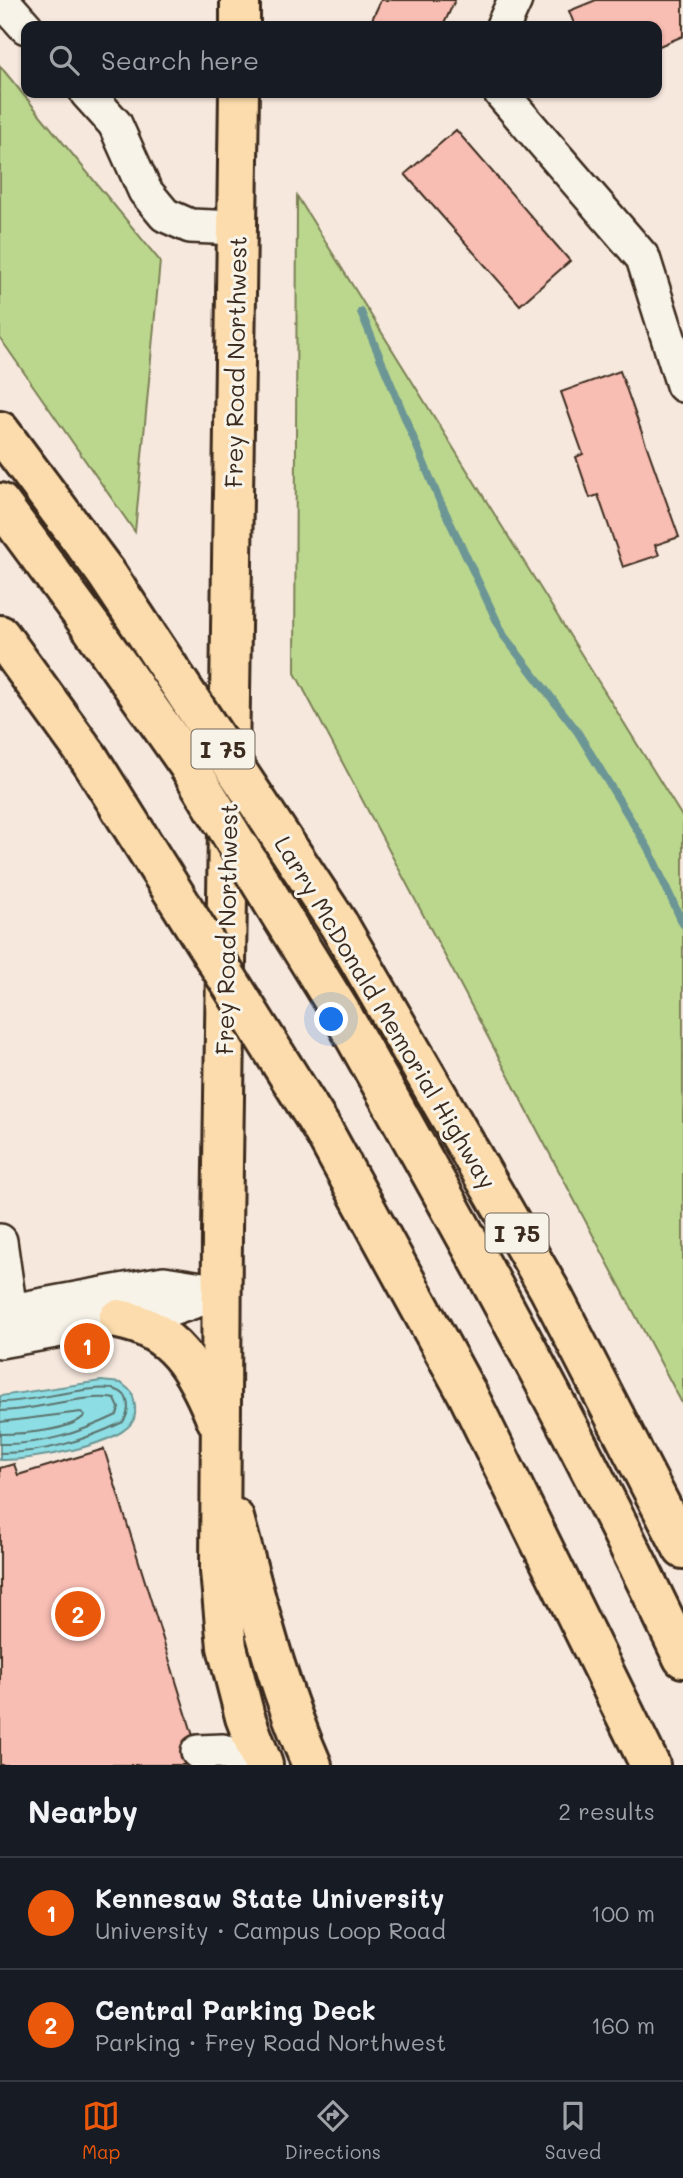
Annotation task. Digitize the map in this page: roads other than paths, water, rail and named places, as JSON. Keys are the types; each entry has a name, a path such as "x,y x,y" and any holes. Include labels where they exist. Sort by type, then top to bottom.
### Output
{"main road":[{"path":"240,0 240,21"},
{"name":"Frey Road Northwest","path":"239,98 221,1292 220,1571 227,1647 245,1717 263,1765"},
{"name":"Larry McDonald Memorial Highway","path":"0,431 106,573 339,925 549,1289 683,1549"},
{"path":"0,503 95,632 216,808 343,1016 492,1282 642,1571 683,1658"},
{"path":"0,635 89,758 324,1132 468,1395 564,1584 650,1765"},
{"path":"118,1319 153,1331 183,1354 203,1388 222,1434"},
{"name":"Frey Road Northwest","path":"222,1472 267,1642 294,1723 312,1765"}],"street":[{"path":"2,0 21,21"},
{"path":"505,21 515,0"},
{"path":"91,98 115,124 145,191 165,215 190,226 237,228"},
{"path":"505,98 643,258 683,385"},
{"path":"0,1241 6,1326"},
{"path":"6,1326 164,1283 221,1292"},
{"path":"6,1326 118,1319 166,1311 221,1292"},
{"path":"198,1752 223,1751 252,1765"}],"water":[{"path":"101,1381 121,1383 132,1392 135,1416 126,1429 112,1437 73,1450 31,1458 0,1460 0,1396"}],"waterway":[{"path":"361,312 438,497 504,636 577,731 648,848 683,924"}],"place":[{"name":"Kennesaw State University","path":"87,1346"},
{"name":"Central Parking Deck","path":"78,1614"}]}
